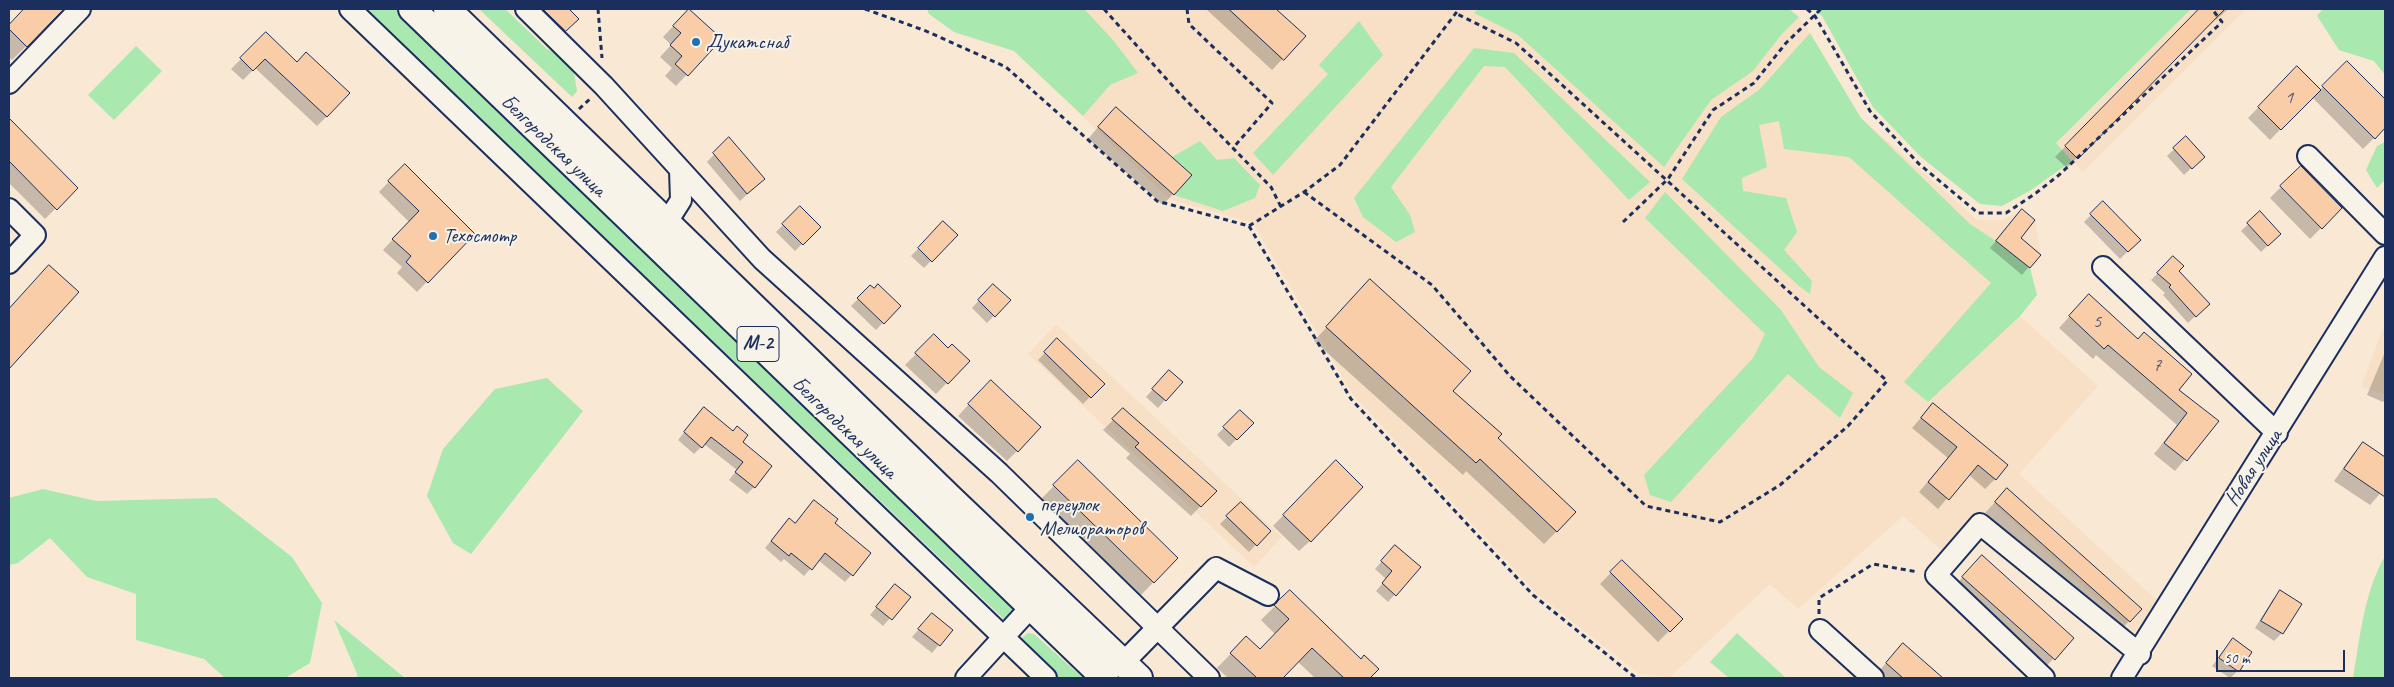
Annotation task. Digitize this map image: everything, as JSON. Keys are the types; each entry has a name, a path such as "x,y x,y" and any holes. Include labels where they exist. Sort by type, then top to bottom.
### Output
{"main road":[{"name":"Белгородская улица","path":"412,9 633,207 667,222 949,497 1122,673"},
{"name":"Белгородская улица","path":"447,9 633,207 1030,608 1122,673"}],"street":[{"path":"9,83 80,9"},
{"path":"350,9 1046,678"},
{"path":"526,9 604,86 762,259 1000,472 1208,678"},
{"path":"2308,156 2385,234"},
{"path":"667,222 681,200 680,170"},
{"path":"9,209 35,235 9,263"},
{"name":"Новая улица","path":"2122,678 2140,654 2186,574 2277,433 2385,257"},
{"path":"2103,267 2277,433"},
{"path":"2044,678 1936,575 1980,524 2140,654"},
{"path":"1122,673 1156,628 1216,568 1268,595"},
{"path":"966,678 1002,636 1030,608"},
{"path":"1820,630 1873,678"}],"path":[{"path":"865,9 926,31 1006,67 1157,201 1249,226 1351,399 1533,595 1636,678"},
{"path":"1104,9 1271,187 1281,207"},
{"path":"1187,9 1189,24 1272,103 1233,148"},
{"path":"1249,226 1304,192 1340,165 1459,9"},
{"path":"1807,9 1814,16 1870,111 1919,164 1978,213 2006,213 2059,175 2222,22 2212,9"},
{"path":"1623,222 1668,179 1713,110 1754,83 1786,43 1821,9"},
{"path":"1304,192 1432,285 1510,376 1646,506 1720,522 1780,485 1848,426 1887,381 1668,179 1516,43 1455,13"},
{"path":"1820,630 1819,598 1873,564 1936,575"}],"shaded area":[{"path":"927,9 1789,9 1799,17 1810,33 1861,118 1977,220 2003,220 2022,209 2035,220 2041,255 2030,269 2037,295 2020,316 2098,386 2019,474 2162,605 2140,638 1993,504 1947,555 1903,516 1798,609 1770,584 1669,678 1638,673 1537,594 1354,396 1253,223 1169,199 1014,51 954,32 929,14"},
{"path":"2191,9 2246,9 2083,172 2056,144"},
{"path":"1056,324 1282,537 1254,567 1028,354"},
{"path":"2385,324 2385,395 2361,386"}],"green space":[{"path":"365,9 398,9 724,326 1015,602 1017,616 1008,623"},
{"path":"479,9 505,9 547,49 561,56 574,73 577,91 572,97"},
{"path":"927,9 1084,9 1113,40 1138,73 1110,85 1083,116 1014,51 954,32 929,14"},
{"path":"1478,9 1789,9 1799,17 1781,35 1753,71 1711,100 1664,167 1518,35 1474,13"},
{"path":"1814,9 2191,9 2056,143 2072,161 2031,190 2002,206 1980,204 1921,157 1873,107 1822,16"},
{"path":"2323,9 2385,9 2385,75 2374,61 2339,50 2317,16"},
{"path":"1359,21 1383,55 1273,175 1253,153 1328,74 1319,65"},
{"path":"1810,33 1861,118 1970,224 1996,241 2030,268 2037,295 2020,316 1928,402 1904,382 1991,283 1849,157 1784,149 1779,121 1759,125 1767,167 1742,178 1743,191 1786,198 1797,232 1784,250 1812,281 1810,294 1682,179 1721,117 1760,89"},
{"path":"136,46 162,71 114,120 88,95"},
{"path":"1474,48 1514,53 1650,182 1629,200 1505,67 1484,66 1391,187 1410,215 1415,232 1396,242 1363,217 1354,198"},
{"path":"1200,141 1217,160 1234,158 1260,185 1255,198 1223,211 1174,195 1192,175 1172,157"},
{"path":"2385,142 2385,180 2377,188 2366,170 2377,146"},
{"path":"1665,192 1781,310 1819,367 1853,393 1840,418 1788,374 1671,502 1650,495 1644,475 1753,358 1765,334 1645,218"},
{"path":"547,378 583,411 471,554 453,543 427,496 443,449 495,389"},
{"path":"43,489 96,501 216,498 292,557 322,603 310,663 285,678 225,678 204,659 136,640 136,594 87,577 50,538 18,563 9,565 9,498"},
{"path":"2385,556 2385,678 2353,678 2367,600"},
{"path":"334,620 405,678 354,678 358,676"},
{"path":"1028,633 1034,634 1083,678 1052,678 1018,641"},
{"path":"1737,633 1786,678 1729,678 1710,662"}],"building":[{"path":"24,9 64,9 27,47 9,29 9,25"},
{"path":"543,9 569,9 579,19 566,31"},
{"name":"Дукатснаб","path":"689,9 722,39 688,76 675,64 682,56 670,45 681,33 673,26"},
{"path":"1229,9 1276,9 1306,36 1284,60"},
{"path":"2199,9 2225,9 2078,159 2065,146"},
{"path":"266,32 297,62 306,52 350,93 327,117 265,59 253,71 240,58"},
{"path":"2347,61 2385,99 2385,128 2375,139 2322,86"},
{"path":"2297,66 2321,90 2281,130 2258,107"},
{"path":"1116,107 1192,175 1174,195 1098,127"},
{"path":"9,118 78,188 57,210 9,161"},
{"path":"2186,136 2205,157 2192,169 2173,148"},
{"path":"729,137 765,179 747,194 713,153"},
{"name":"Техосмотр","path":"405,164 475,234 428,283 406,262 411,256 392,239 419,211 388,181"},
{"path":"2301,166 2342,208 2322,229 2280,186"},
{"path":"2103,201 2141,240 2128,252 2090,214"},
{"path":"800,206 821,227 803,245 782,224"},
{"path":"2022,209 2035,220 2021,238 2041,255 2030,268 1996,241"},
{"path":"2260,211 2281,234 2268,246 2247,223"},
{"path":"943,221 958,235 932,262 918,248"},
{"path":"2173,256 2184,266 2179,271 2210,304 2196,317 2169,287 2171,285 2157,273"},
{"path":"49,265 79,292 9,369 9,309"},
{"path":"1370,279 1471,371 1453,391 1502,434 1498,438 1576,512 1557,532 1480,459 1476,463 1326,327"},
{"path":"878,284 901,306 884,324 857,298 870,285 874,288"},
{"path":"993,284 1011,300 995,317 978,300"},
{"path":"2089,294 2138,339 2144,332 2192,374 2179,390 2219,421 2187,461 2164,443 2187,413 2108,345 2104,349 2069,316"},
{"path":"934,334 948,348 952,344 970,361 948,384 915,353"},
{"path":"1057,338 1105,384 1091,398 1044,352"},
{"path":"1169,370 1183,382 1166,401 1152,389"},
{"path":"991,380 1041,427 1018,452 968,404"},
{"path":"1933,403 2008,465 1996,480 1978,465 1949,500 1928,482 1957,447 1921,418"},
{"path":"704,407 733,431 737,426 748,435 743,442 772,466 755,488 735,472 743,462 711,437 702,448 684,432"},
{"path":"1123,408 1217,491 1201,507 1135,447 1139,443 1112,419"},
{"path":"1240,410 1254,423 1237,440 1223,427"},
{"path":"2363,442 2385,457 2385,497 2344,469"},
{"path":"1078,460 1178,558 1154,583 1053,485"},
{"path":"1336,460 1363,487 1311,542 1283,515"},
{"path":"2007,488 2142,609 2130,622 1995,502"},
{"path":"814,500 838,519 835,523 871,553 853,576 825,553 812,570 791,553 789,556 771,541 789,518 795,523"},
{"path":"1241,502 1271,531 1257,546 1226,516"},
{"path":"1395,545 1421,567 1396,596 1382,583 1392,571 1381,561"},
{"path":"1982,555 2074,638 2055,660 1962,577"},
{"path":"1622,560 1683,619 1670,632 1610,572"},
{"path":"895,584 911,597 892,620 876,607"},
{"path":"1290,590 1361,659 1364,655 1379,669 1370,678 1344,678 1312,648 1283,678 1257,678 1230,653 1246,636 1260,649 1289,619 1274,605"},
{"path":"2280,590 2302,604 2283,634 2261,621"},
{"path":"932,613 953,630 940,646 918,629"},
{"path":"2233,638 2252,652 2239,672 2219,658"},
{"path":"1903,643 1943,678 1903,678 1886,663"}],"place":[{"name":"Дукатснаб","path":"696,42"},
{"name":"Техосмотр","path":"433,236"},
{"name":"переулок Мелиораторов","path":"1030,517"}]}
